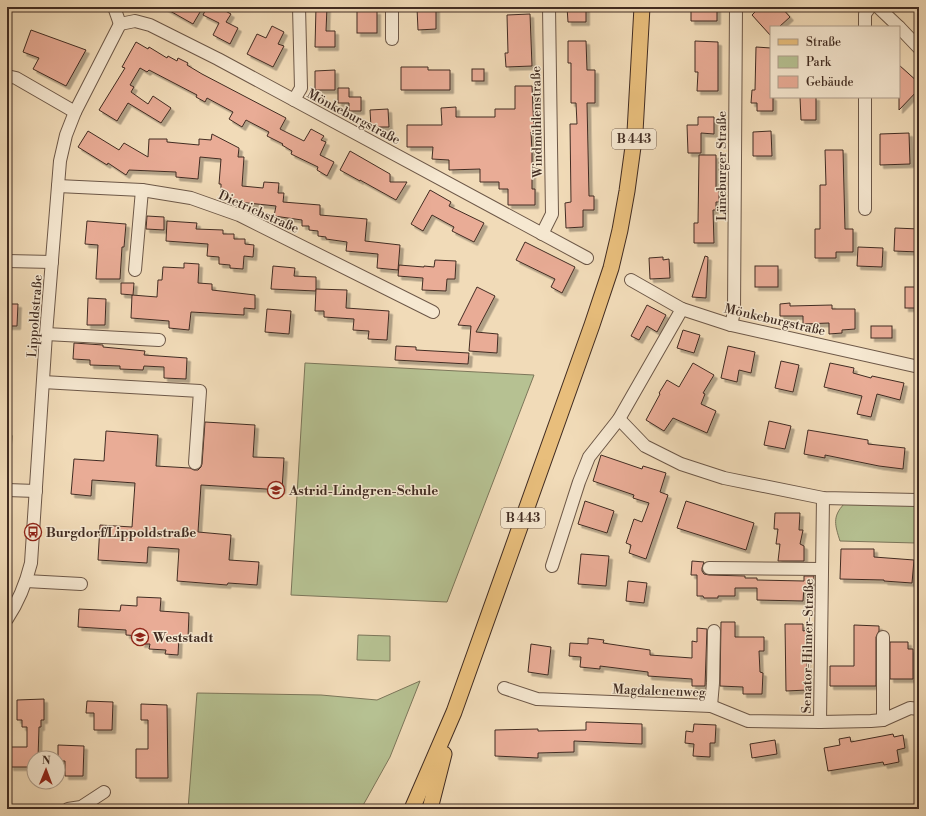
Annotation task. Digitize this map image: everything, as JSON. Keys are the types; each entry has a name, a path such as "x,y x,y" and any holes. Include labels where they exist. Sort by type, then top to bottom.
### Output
{"main road":[{"name":"B 443","path":"412,809 454,712 611,268 627,191 635,132 642,7"},
{"name":"B 443","path":"430,809 454,712"}],"street":[{"path":"114,7 120,24"},
{"path":"294,100 300,88 299,7"},
{"path":"392,7 392,39"},
{"name":"Windmühlenstraße","path":"542,234 552,214 549,7"},
{"name":"Lüneburger Straße","path":"731,325 734,312 736,7"},
{"path":"865,26 865,14 870,7"},
{"path":"884,9 898,26"},
{"name":"Mönkeburgstraße","path":"120,24 135,21 150,25 294,100 587,258"},
{"name":"Lippoldstraße","path":"7,619 20,597 31,563 46,334 60,161 66,136 76,112 120,24"},
{"path":"900,28 919,48"},
{"path":"7,76 16,78 76,112"},
{"path":"865,98 865,209"},
{"name":"Dietrichstraße","path":"58,186 142,190 191,198 239,215 434,312"},
{"path":"135,270 142,190"},
{"path":"7,261 52,262"},
{"name":"Mönkeburgstraße","path":"631,280 682,309 731,325 919,367"},
{"path":"552,566 579,482 589,457 618,419 682,309"},
{"path":"46,334 159,340"},
{"path":"43,382 200,391 195,463"},
{"path":"618,419 645,446 681,464 724,478 823,498 917,500"},
{"path":"7,490 36,491"},
{"name":"Senator-Hilmer-Straße","path":"820,722 823,498"},
{"name":"Senator-Hilmer-Straße","path":"709,568 822,569"},
{"path":"26,581 81,584"},
{"path":"711,706 714,631"},
{"path":"883,637 883,720"},
{"name":"Magdalenenweg","path":"504,688 537,699 711,706 748,721 820,722 883,720 910,708 919,709"},
{"path":"68,809 81,807 104,792"}],"green space":[{"path":"305,363 534,375 447,602 291,595"},
{"path":"7,423 12,436 10,470 7,470"},
{"path":"844,504 917,505 916,543 840,541 836,517"},
{"path":"358,635 390,636 390,661 357,660"},
{"path":"420,681 390,757 361,809 188,809 197,693 321,695 377,700"}],"building":[{"path":"163,7 203,7 193,24"},
{"path":"207,7 218,7 231,14 226,22 238,28 230,44 213,35 219,23 203,15"},
{"path":"316,7 327,7 326,31 335,31 335,47 315,47"},
{"path":"567,7 586,7 586,22 568,22"},
{"path":"697,7 717,7 717,21 691,21 691,8 697,9"},
{"path":"760,7 781,7 790,17 780,26 770,26 770,35 752,15"},
{"path":"417,8 436,8 436,29 418,30"},
{"path":"357,11 377,11 377,33 357,33"},
{"path":"530,14 532,66 506,67 505,53 508,53 507,15"},
{"path":"272,26 284,32 278,44 284,46 273,67 247,54 257,34 266,38"},
{"path":"31,30 86,50 66,86 33,69 39,58 23,52"},
{"path":"568,41 586,41 587,70 595,70 595,103 587,103 589,196 594,196 594,210 583,210 583,227 566,228 565,203 571,202 570,124 577,124 576,103 571,103 571,63 568,63"},
{"path":"695,41 718,42 718,91 697,91 698,72 695,72"},
{"path":"136,42 148,49 149,47 167,58 168,56 177,61 178,58 188,63 187,65 202,74 286,118 280,129 304,141 311,129 324,136 321,140 326,142 320,155 334,162 327,176 317,170 318,167 291,154 292,151 282,145 283,144 267,136 269,132 246,120 242,127 229,119 233,112 207,98 205,102 196,97 197,95 149,70 147,72 140,68 130,85 134,87 131,92 148,104 153,96 171,108 161,123 128,103 117,121 99,110 125,68 122,67"},
{"path":"756,47 770,48 770,98 773,98 773,111 757,111 757,103 751,103 752,90 755,90"},
{"path":"900,66 919,83 919,89 899,110"},
{"path":"401,67 428,67 428,70 450,70 450,90 401,90"},
{"path":"472,69 484,69 484,81 472,81"},
{"path":"335,70 335,90 315,90 315,71"},
{"path":"515,86 532,86 534,132 531,132 532,189 535,189 535,205 508,205 508,189 499,189 499,182 480,182 480,169 449,170 449,160 432,159 433,147 407,147 407,125 442,125 441,108 456,107 456,117 495,117 495,109 515,109"},
{"path":"338,88 349,88 349,97 361,97 361,111 349,111 349,103 338,103"},
{"path":"800,98 816,98 816,120 801,120"},
{"path":"388,109 389,127 371,127 370,110"},
{"path":"698,117 714,117 714,134 701,133 701,153 688,153 687,125 698,125"},
{"path":"88,131 119,150 124,143 148,157 149,139 167,139 167,142 199,145 199,139 211,140 212,134 239,148 238,157 244,157 242,186 263,188 264,182 279,183 278,193 284,193 283,202 320,205 320,215 367,219 365,241 400,245 398,270 377,268 378,254 346,251 347,242 326,239 326,237 318,236 318,231 309,230 309,226 302,226 302,220 274,216 276,206 238,202 238,207 227,203 228,194 221,192 221,184 219,184 221,159 200,157 198,179 176,177 176,172 129,170 126,175 108,163 107,165 78,147"},
{"path":"771,131 772,156 753,156 753,132"},
{"path":"909,133 910,164 880,165 880,134"},
{"path":"825,150 843,150 845,229 853,229 853,252 836,252 836,258 815,258 815,229 820,229 820,185 826,185"},
{"path":"350,151 390,174 390,182 407,182 396,200 340,170"},
{"path":"699,155 716,155 716,189 719,189 719,202 716,202 716,210 713,210 714,243 694,243 694,223 698,223"},
{"path":"430,190 451,202 449,206 484,223 474,242 452,231 454,227 432,215 423,231 411,224"},
{"path":"147,216 164,217 164,230 146,229"},
{"path":"87,221 126,224 124,247 122,247 120,279 96,279 98,245 85,244"},
{"path":"167,221 197,223 196,229 223,230 223,234 234,234 234,239 245,239 245,244 254,245 253,257 244,256 243,269 230,268 230,265 219,264 219,257 207,256 208,244 166,241"},
{"path":"895,228 919,229 919,252 894,251"},
{"path":"525,242 575,267 562,293 551,287 555,279 516,260"},
{"path":"858,247 883,248 882,267 857,266"},
{"path":"705,256 708,257 706,298 692,297"},
{"path":"663,257 663,260 669,259 670,278 650,279 649,258"},
{"path":"435,260 456,261 455,279 447,279 446,291 422,290 423,278 398,276 399,265 434,267"},
{"path":"184,263 199,264 198,283 212,284 212,290 255,295 255,309 244,308 244,315 191,312 189,330 169,328 169,321 131,318 132,295 157,297 158,280 162,280 163,267 184,268"},
{"path":"273,266 295,268 294,276 316,277 316,291 271,289"},
{"path":"755,266 778,266 778,287 755,287"},
{"path":"121,283 134,283 133,295 121,294"},
{"path":"477,287 495,296 476,332 498,334 497,353 469,351 471,326 458,325"},
{"path":"905,287 919,287 919,308 905,308"},
{"path":"316,289 347,290 346,308 389,311 387,340 368,339 369,331 353,330 354,319 324,317 324,311 315,311"},
{"path":"88,298 106,299 105,325 87,325"},
{"path":"790,303 790,306 832,305 832,309 855,309 855,329 842,330 842,333 829,334 829,323 803,324 803,316 780,316 780,304"},
{"path":"7,304 18,304 17,326 7,326"},
{"path":"647,305 666,315 657,332 647,326 639,340 631,336"},
{"path":"267,309 291,311 289,334 265,332"},
{"path":"871,326 892,326 892,338 871,338"},
{"path":"683,330 700,335 694,353 677,348"},
{"path":"74,343 103,345 103,347 145,351 144,355 187,358 186,379 164,378 164,367 144,366 143,370 120,369 120,366 90,365 90,360 73,359"},
{"path":"396,346 416,347 416,350 469,353 468,364 395,360"},
{"path":"728,346 755,352 751,373 739,370 737,382 721,378"},
{"path":"781,361 799,365 793,392 775,388"},
{"path":"693,363 714,375 703,393 705,394 701,404 716,411 707,433 673,418 664,431 646,420 667,380 679,387"},
{"path":"830,363 854,368 853,373 871,378 872,376 904,383 900,400 877,394 871,417 857,414 862,396 824,387"},
{"path":"769,421 791,426 785,449 764,445"},
{"path":"205,422 255,425 253,457 284,458 282,490 201,485 198,532 231,535 229,560 259,562 257,585 228,583 227,585 177,581 179,549 148,547 147,563 98,560 100,525 132,527 135,483 92,480 91,496 71,494 74,459 104,461 106,431 158,435 156,466 190,468 198,470 202,464"},
{"path":"808,430 868,440 868,444 905,448 903,469 879,466 825,455 825,458 804,454"},
{"path":"601,455 642,469 643,466 666,473 660,492 668,495 646,559 629,553 631,545 626,543 634,519 642,522 649,503 633,498 634,495 593,481"},
{"path":"585,501 614,511 607,533 578,524"},
{"path":"686,501 754,523 746,550 677,528"},
{"path":"775,513 800,513 799,530 803,530 800,544 804,546 804,561 778,561 780,544 776,544 778,529 774,529"},
{"path":"841,549 874,549 874,557 914,560 912,583 884,580 840,579"},
{"path":"581,554 609,556 606,586 578,584"},
{"path":"692,561 704,562 702,571 704,574 709,575 745,576 745,578 757,578 757,580 804,581 804,576 814,576 813,587 804,587 803,601 757,600 757,588 735,588 735,596 704,598 703,596 697,596 697,575 691,575"},
{"path":"628,581 647,583 644,603 626,601"},
{"path":"137,597 161,598 160,611 189,613 188,638 179,637 178,655 165,654 166,650 149,649 150,644 141,644 142,636 126,635 126,630 78,627 79,609 120,611 121,605 137,606"},
{"path":"721,622 735,622 735,637 764,637 764,651 759,651 760,672 763,673 762,694 743,694 743,687 720,686"},
{"path":"785,624 803,624 803,631 807,630 807,690 786,691"},
{"path":"854,625 879,626 879,631 876,637 876,686 830,686 830,666 854,666"},
{"path":"697,628 707,629 705,686 692,686 692,679 648,676 648,672 600,666 600,669 580,667 581,657 569,656 570,643 588,644 588,638 604,640 603,643 650,650 650,655 692,658 692,641 697,642"},
{"path":"890,642 908,642 908,649 913,649 913,679 890,679"},
{"path":"531,644 551,647 548,675 528,672"},
{"path":"44,699 44,720 41,720 41,727 39,727 38,750 26,750 26,767 10,767 11,747 27,747 27,727 22,727 22,720 17,720 17,700"},
{"path":"87,701 113,702 112,730 94,730 94,713 86,713"},
{"path":"141,704 167,705 168,778 136,778 136,749 148,749 148,720 141,720"},
{"path":"586,722 642,724 642,744 574,741 574,752 538,753 538,758 495,756 495,730 586,730"},
{"path":"694,724 716,725 715,743 710,743 710,757 693,756 694,744 685,743 686,731 693,732"},
{"path":"893,734 894,737 903,735 905,748 897,750 899,762 884,765 883,762 828,771 824,748 840,745 839,739 850,737 851,742"},
{"path":"775,740 777,754 752,758 750,744"},
{"path":"58,745 84,746 83,776 66,776 66,750 58,750"}],"place":[{"name":"Astrid-Lindgren-Schule","path":"276,490"},
{"name":"Burgdorf/Lippoldstraße","path":"33,532"},
{"name":"Weststadt","path":"140,637"}]}
